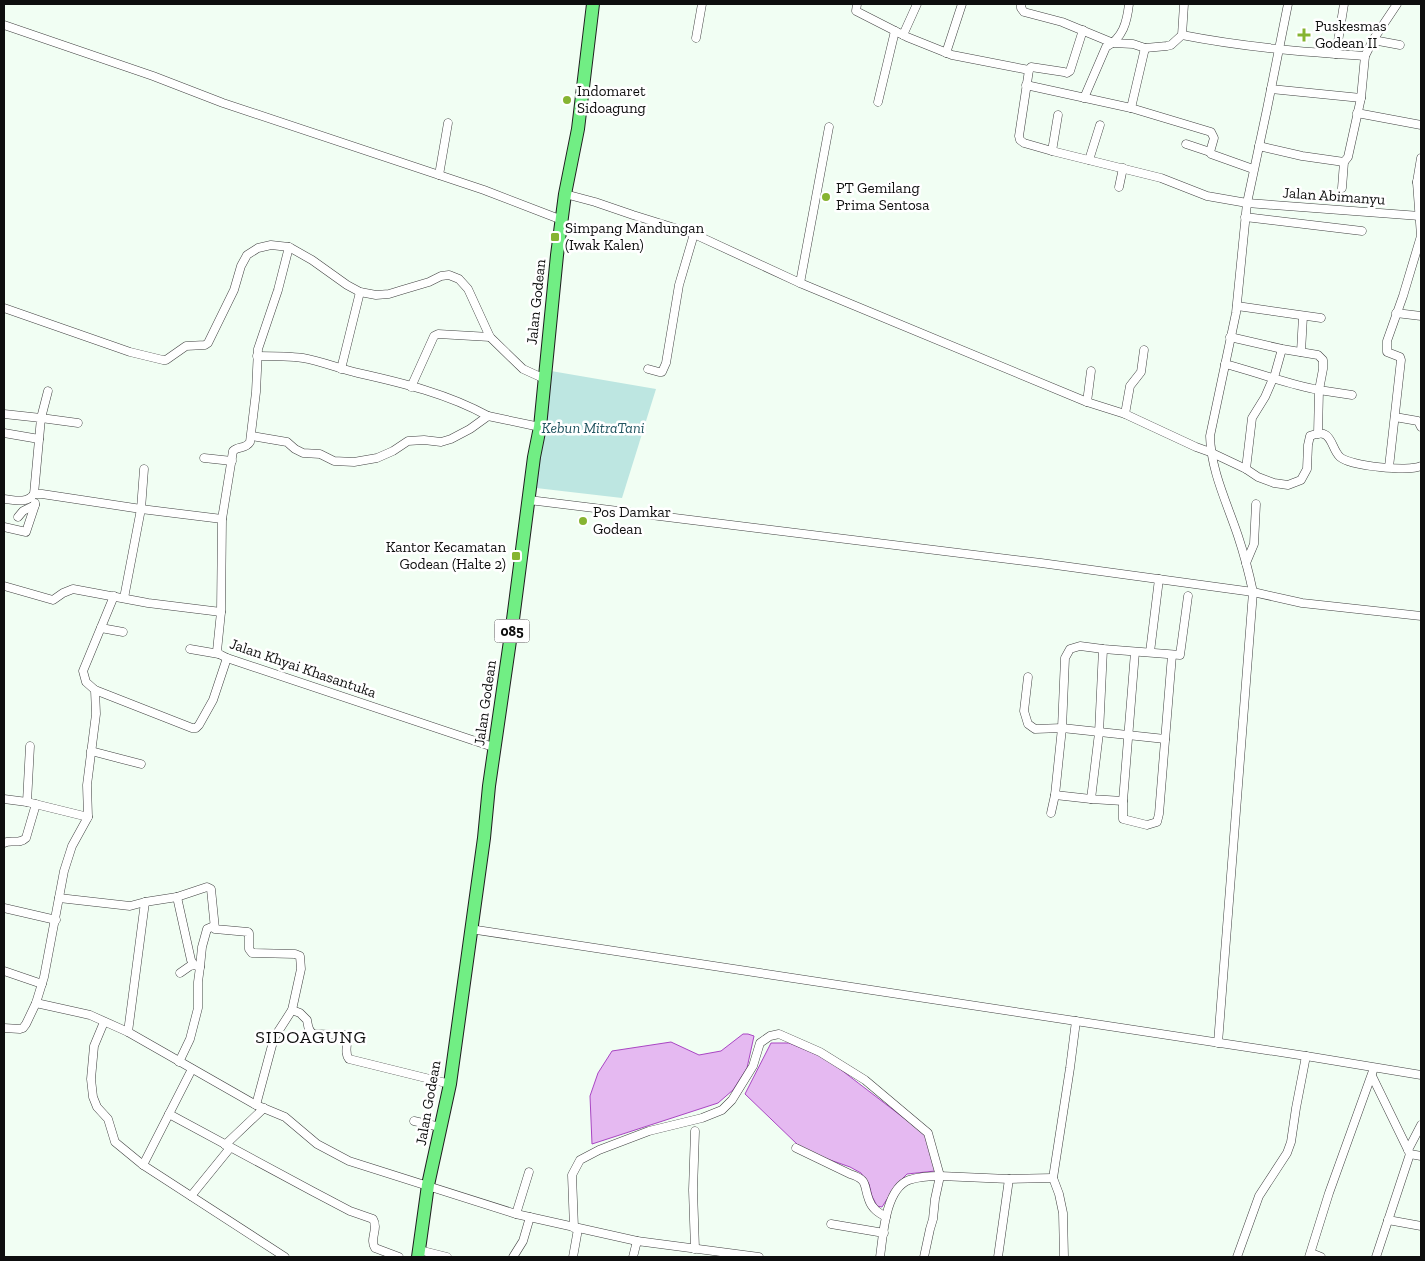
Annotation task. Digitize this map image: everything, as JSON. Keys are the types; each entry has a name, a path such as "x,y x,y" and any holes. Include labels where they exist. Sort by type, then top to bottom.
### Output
{"main road":[{"name":"Jalan Godean","path":"418,1254 428,1185 450,1084 534,457 540,427 565,194 578,129 593,4"}],"street":[{"path":"696,38 702,4"},
{"path":"903,36 917,4"},
{"path":"946,52 962,4"},
{"path":"1016,4 1021,4 1024,12 1062,22 1113,43 1133,44 1145,48 1170,45 1182,35 1184,4"},
{"path":"1084,98 1106,47 1113,43 1120,35 1126,22 1129,4"},
{"path":"1218,1043 1253,592 1246,562 1215,472 1210,452 1210,436 1237,306 1247,203 1253,169 1288,4"},
{"path":"1336,54 1344,4"},
{"path":"1342,188 1344,162 1348,157 1361,98 1365,56 1373,40 1397,4"},
{"path":"856,7 903,36 952,55 1029,70 1031,67 1067,73 1070,71 1083,30"},
{"path":"4,25 233,106 484,190 562,220"},
{"path":"878,102 895,31"},
{"path":"1182,35 1218,43 1279,50 1365,56"},
{"path":"1373,40 1400,45"},
{"path":"1131,108 1145,48"},
{"path":"1029,70 1026,85 1131,108 1211,132 1214,138 1210,152"},
{"name":"Jalan Abimanyu","path":"1026,85 1019,128 1020,140 1024,143 1162,178 1207,196 1247,203 1420,216"},
{"path":"1271,89 1361,98"},
{"path":"1358,113 1421,124"},
{"path":"1052,151 1058,116"},
{"path":"439,176 448,123"},
{"path":"1089,160 1100,125"},
{"path":"800,283 829,127"},
{"path":"1186,144 1253,169"},
{"path":"1259,146 1302,156 1344,162"},
{"path":"1389,467 1401,360 1398,356 1389,354 1386,348 1386,341 1403,296 1420,236 1419,182 1421,158"},
{"path":"1120,187 1123,168"},
{"path":"565,194 694,234 800,283 1087,402 1125,414 1210,452 1274,484 1288,486 1301,480 1307,469 1310,436 1318,434 1329,437 1340,457 1350,462 1416,469 1421,466"},
{"path":"1246,217 1362,231"},
{"path":"648,369 662,372 666,363 679,285 694,234"},
{"path":"4,308 130,352 166,360 186,346 205,345 208,343 234,290 241,266 247,255 258,248 271,245 290,247 360,292 376,295 389,294 429,282 441,276 452,276 460,279 468,289 490,337 523,369 545,379"},
{"path":"204,458 232,461 234,450 249,445 252,436 258,349 290,247"},
{"path":"341,369 360,292"},
{"path":"1237,306 1321,318"},
{"path":"1396,313 1421,316"},
{"path":"1301,352 1303,316"},
{"path":"411,387 434,336 438,334 490,337"},
{"path":"1230,336 1282,349 1318,355 1323,360 1319,390 1318,434"},
{"path":"1246,469 1252,418 1273,379 1282,349"},
{"path":"1125,414 1130,386 1141,372 1144,350"},
{"path":"258,356 305,359 386,379 438,394 476,409 488,416 540,427"},
{"path":"1225,364 1273,379 1319,390 1352,395"},
{"path":"1087,402 1091,371"},
{"path":"4,527 26,532 34,505 41,418 48,391"},
{"path":"4,414 78,422"},
{"path":"252,436 287,442 295,449 304,453 320,454 334,461 354,462 377,458 393,451 408,441 441,442 451,439 470,430 488,416"},
{"path":"1395,417 1414,419 1418,421 1421,427"},
{"path":"4,433 39,439"},
{"name":"Jalan Khyai Khasantuka","path":"232,461 222,519 221,612 217,648 219,654 496,748"},
{"path":"124,598 141,509 144,469"},
{"path":"4,499 27,501 35,494"},
{"path":"35,494 222,519"},
{"path":"529,500 1041,563 1253,592 1302,603 1421,616"},
{"path":"1246,562 1254,544 1256,504"},
{"path":"18,517 23,511 34,505"},
{"path":"1150,652 1159,579"},
{"path":"4,586 53,600 73,589 148,603 221,612"},
{"path":"114,596 83,671 86,682 95,690 196,728 213,700 227,658"},
{"path":"1051,813 1055,795 1062,728 1065,658 1070,649 1080,646 1180,656 1188,596"},
{"path":"101,628 123,632"},
{"path":"190,649 219,654"},
{"path":"1091,800 1099,733 1103,649"},
{"path":"1136,652 1123,819 1147,825 1157,822 1160,814 1172,655"},
{"path":"1028,676 1024,711 1028,724 1035,729 1062,728 1165,739"},
{"path":"4,1028 23,1028 36,1003 56,920 64,871 72,846 88,817 87,785 96,714 95,690"},
{"path":"27,802 30,746"},
{"path":"91,751 141,764"},
{"path":"1055,795 1091,800 1123,801"},
{"path":"4,800 27,802 88,817"},
{"path":"4,843 9,841 20,842 26,838 36,804"},
{"path":"59,898 130,906 177,897 207,887 211,890 215,929 248,932 249,950 252,953 295,954 300,956 301,969 292,1010 274,1038 256,1105"},
{"path":"177,897 191,960 197,966"},
{"path":"128,1032 146,902"},
{"path":"4,908 56,920"},
{"path":"180,1062 190,1039 198,1008 197,966 207,929 214,926"},
{"path":"470,929 1306,1056 1373,1072 1421,1075"},
{"path":"180,973 190,966 197,966"},
{"path":"4,971 42,984"},
{"path":"36,1003 90,1015 128,1032 256,1105 285,1117 317,1144 349,1161 516,1214 637,1242 758,1257"},
{"path":"292,1010 300,1013 308,1020 311,1033 344,1035 347,1037 346,1052 349,1059 450,1084"},
{"path":"1064,1257 1063,1213 1053,1178 1076,1021"},
{"path":"104,1022 94,1046 91,1079 93,1097 97,1107 108,1119 116,1142 143,1165 285,1257"},
{"path":"573,1257 576,1228 572,1175 580,1160 587,1155 649,1131 702,1118 722,1110 732,1100 753,1066 760,1043 770,1036 779,1034 820,1052 865,1080 928,1133 940,1176 924,1257"},
{"path":"1236,1257 1259,1196 1287,1153 1291,1142 1306,1056"},
{"path":"143,1165 192,1069"},
{"path":"1373,1072 1409,1152 1421,1156"},
{"path":"1321,1257 1310,1255 1329,1193 1373,1072"},
{"path":"191,1196 228,1146 264,1108"},
{"path":"169,1114 350,1210 373,1219 376,1224 373,1246 399,1257"},
{"path":"414,1122 440,1127"},
{"path":"1376,1257 1409,1152 1421,1125"},
{"path":"695,1130 693,1190 695,1249"},
{"path":"796,1148 863,1180 872,1206 886,1217"},
{"path":"516,1214 529,1172"},
{"path":"880,1257 886,1217 890,1204 894,1194 907,1180 929,1176 1008,1179 1053,1178"},
{"path":"998,1257 1008,1179"},
{"path":"513,1257 523,1241 530,1217"},
{"path":"1388,1220 1421,1226"},
{"path":"831,1224 884,1233"},
{"path":"633,1257 637,1242"},
{"path":"418,1254 447,1257"}],"green space":[{"name":"Kebun MitraTani","path":"551,371 656,389 622,498 536,488"}],"shaded area":[{"path":"743,1034 754,1036 747,1068 733,1090 718,1103 592,1144 590,1096 598,1073 612,1051 671,1042 699,1055 721,1051"},
{"path":"771,1043 789,1043 827,1059 926,1135 935,1171 907,1174 896,1185 882,1207 877,1206 869,1184 861,1173 816,1155 798,1145 745,1094"}],"place":[{"name":"Puskesmas Godean II","path":"1304,35"},
{"name":"Indomaret Sidoagung","path":"567,100"},
{"name":"PT Gemilang Prima Sentosa","path":"826,197"},
{"name":"Simpang Mandungan (Iwak Kalen)","path":"555,237"},
{"name":"Pos Damkar Godean","path":"583,521"},
{"name":"Kantor Kecamatan Godean (Halte 2)","path":"516,556"}],"district":[{"name":"SIDOAGUNG","path":"311,1037"}]}
